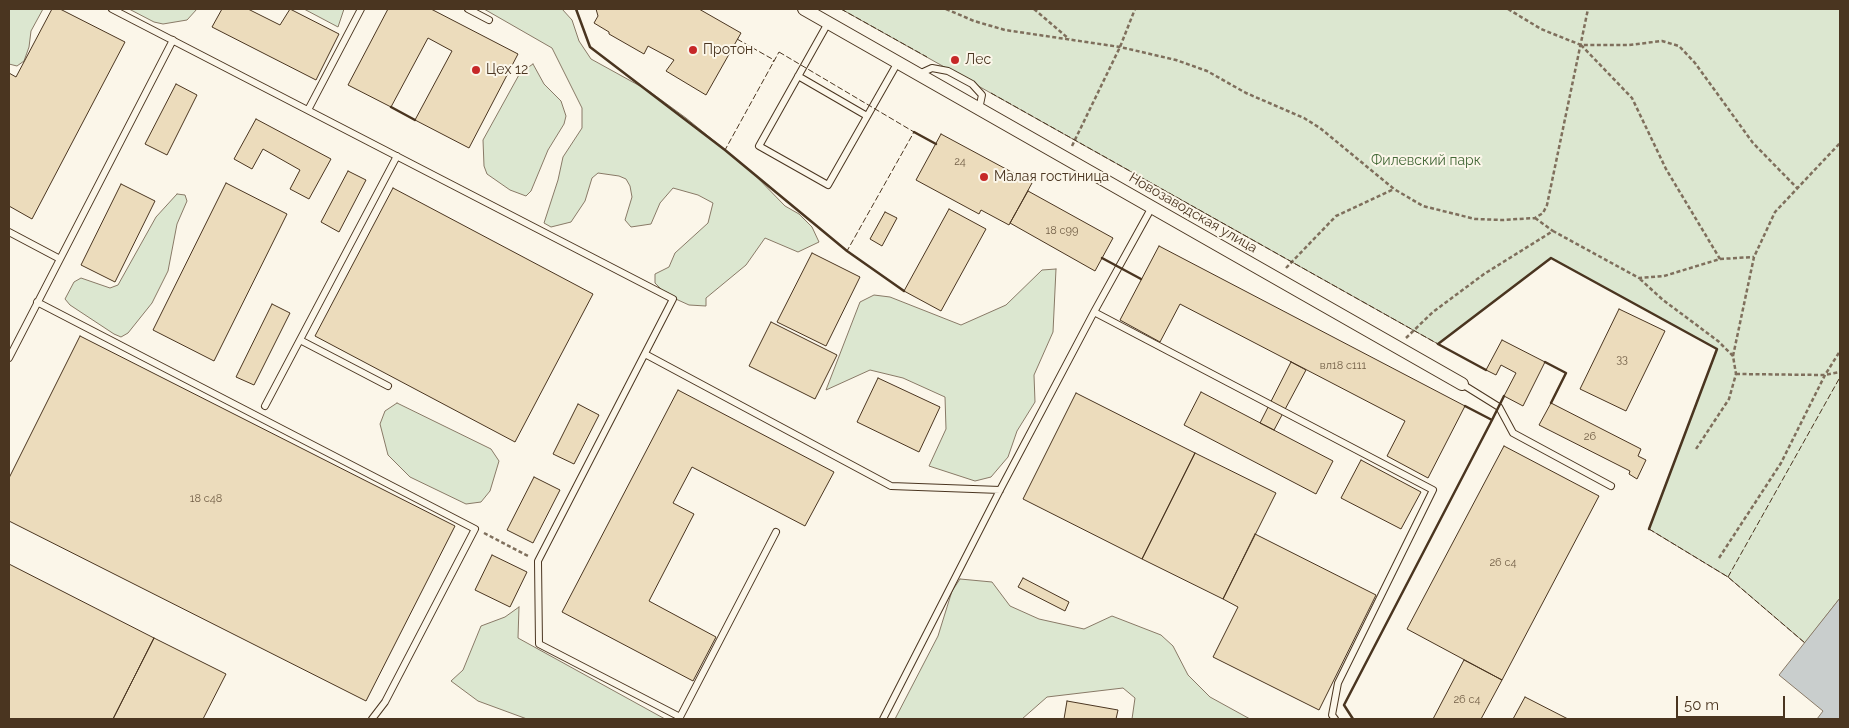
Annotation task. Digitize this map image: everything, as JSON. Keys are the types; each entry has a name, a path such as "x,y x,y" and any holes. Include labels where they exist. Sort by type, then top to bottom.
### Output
{"street":[{"name":"Новозаводская улица","path":"804,9 1462,384"}],"lane":[{"path":"112,9 674,299 538,561 539,644 680,717 776,532"},
{"path":"308,110 361,9"},
{"path":"468,9 489,20"},
{"path":"828,23 759,146 828,185 898,62"},
{"path":"9,358 11,347 60,259 173,40"},
{"path":"920,74 932,68 948,71 972,84 982,94 979,109"},
{"path":"798,76 867,116"},
{"path":"265,406 397,156"},
{"path":"883,719 1000,490 1152,207"},
{"path":"9,232 60,259"},
{"path":"37,302 475,529 385,702 372,719"},
{"path":"1094,312 1433,490 1338,684 1332,715 1335,719"},
{"path":"300,340 388,386"},
{"path":"645,354 892,486 1000,490"},
{"path":"1462,384 1499,406 1513,434 1611,486"}],"path":[{"path":"946,9 974,21 1005,30 1120,47 1176,60 1207,71 1246,93 1304,118 1320,128 1394,189 1423,206 1456,216 1503,220 1535,218 1543,213 1547,205 1588,9"},
{"path":"1034,9 1070,40"},
{"path":"1066,158 1082,130 1120,47 1135,9"},
{"path":"1508,9 1541,29 1581,45 1629,45 1662,41 1679,46 1695,63 1753,143 1797,188"},
{"path":"1581,45 1632,98 1666,169 1720,259"},
{"path":"1696,449 1729,399 1736,374 1733,356 1754,256 1774,212 1840,144"},
{"path":"1276,278 1336,216 1394,189"},
{"path":"1535,218 1553,232 1639,278 1664,300 1718,341 1733,356"},
{"path":"1414,330 1433,312 1484,274 1553,232"},
{"path":"1639,278 1664,276 1720,259 1754,256"},
{"path":"1719,558 1781,463 1825,375 1840,351"},
{"path":"1736,374 1825,375 1840,372"},
{"path":"475,529 538,561"}],"green space":[{"path":"9,9 43,9 31,31 29,47 24,61 17,66 9,64"},
{"path":"129,9 197,9 187,20 163,24 154,22"},
{"path":"304,9 344,9 338,27"},
{"path":"484,9 562,9 572,20 579,41 591,59 649,91 686,118 751,171 785,206 799,214 812,227 819,242 798,252 765,238 746,265 706,298 706,306 689,305 667,295 655,283 655,274 669,267 675,253 708,223 713,203 698,195 673,188 660,203 651,224 631,227 625,220 632,197 630,186 626,179 598,173 592,178 585,201 571,222 551,227 544,223 558,180 563,157 582,128 582,108 552,48"},
{"name":"Филевский парк","path":"841,9 1840,9 1840,598 1805,643 1728,577 1649,529 1717,349 1551,258 1438,344"},
{"path":"533,64 544,84 561,101 566,116 564,124 548,150 531,191 526,196 510,190 487,174 484,166 483,140 520,73"},
{"path":"177,194 185,195 187,201 177,224 168,271 152,303 128,333 121,337 114,334 70,305 65,299 74,282 81,278 110,288 118,285 156,217"},
{"path":"1056,269 1053,332 1034,375 1035,402 1017,431 1008,457 991,477 975,481 929,466 946,429 945,397 903,378 870,370 826,390 860,302 874,295 890,297 961,325 1006,305 1042,270"},
{"path":"397,403 491,449 499,461 490,491 481,502 466,504 410,477 388,455 380,424 385,411"},
{"path":"960,579 992,582 1010,606 1039,619 1084,629 1112,616 1161,635 1173,646 1188,675 1210,697 1250,719 1132,719 1135,698 1123,688 1047,697 1022,719 895,719 938,636 952,591"},
{"path":"519,607 518,638 665,719 527,719 478,701 451,681 463,670 481,626 505,617"}],"shaded area":[{"path":"1840,598 1840,719 1817,719 1823,711 1779,675"}],"building":[{"path":"52,9 60,9 125,42 32,219 9,206 9,73 16,77"},
{"path":"222,9 248,9 280,25 290,9 339,34 316,80 212,27"},
{"name":"Цех 12","path":"388,9 431,9 518,54 469,148 415,120 452,51 428,38 391,107 348,85"},
{"name":"Протон","path":"596,9 699,9 741,33 706,95 666,71 674,60 648,46 644,54 594,23 598,16"},
{"path":"176,84 197,95 167,155 145,144"},
{"path":"256,119 331,159 309,199 290,189 300,170 263,149 252,169 234,159"},
{"path":"941,134 1032,183 1009,225 981,210 979,214 916,180"},
{"path":"348,171 366,180 339,232 321,222"},
{"path":"226,183 287,214 214,361 153,330"},
{"path":"121,184 155,201 115,282 81,265"},
{"path":"393,188 593,294 515,442 315,336"},
{"path":"1028,191 1113,238 1095,271 1010,223"},
{"path":"949,209 986,229 941,311 904,291"},
{"path":"885,212 897,218 882,246 870,239"},
{"path":"1159,246 1465,406 1428,478 1387,456 1405,421 1180,304 1160,342 1120,320"},
{"path":"812,253 860,277 826,346 777,322"},
{"path":"272,304 290,313 254,385 236,377"},
{"path":"1619,309 1665,331 1626,411 1580,389"},
{"path":"771,322 837,355 815,399 749,366"},
{"path":"80,336 455,526 366,701 9,521 9,478"},
{"path":"1502,340 1545,362 1523,406 1504,396 1516,373 1501,365 1496,375 1486,370"},
{"path":"1291,362 1306,370 1274,430 1260,423"},
{"path":"878,378 940,407 919,452 857,422"},
{"path":"678,390 834,472 805,526 692,467 673,503 694,514 649,601 716,637 693,681 562,612"},
{"path":"1201,392 1333,461 1316,494 1184,425"},
{"path":"1076,393 1195,453 1142,559 1023,499"},
{"path":"1551,403 1641,449 1638,456 1646,460 1637,479 1629,474 1630,471 1539,425"},
{"path":"578,404 599,415 574,464 553,454"},
{"path":"1504,446 1599,496 1502,680 1407,629"},
{"path":"1195,453 1276,493 1223,599 1142,559"},
{"path":"1361,460 1421,492 1401,529 1341,498"},
{"path":"534,477 560,490 533,543 507,530"},
{"path":"1255,534 1376,595 1319,710 1213,657 1238,607 1223,599"},
{"path":"492,555 527,572 510,607 475,590"},
{"path":"9,564 154,638 113,719 9,719"},
{"path":"1023,578 1069,602 1065,611 1018,587"},
{"path":"154,638 226,674 203,719 113,719"},
{"path":"1464,660 1502,680 1481,719 1433,719"},
{"path":"1525,697 1568,719 1513,719"},
{"path":"1067,701 1118,710 1116,719 1064,719"}],"fence":[{"path":"841,9 927,57"},
{"path":"737,39 774,60 773,62"},
{"path":"779,52 914,132 847,251 725,150 779,52"},
{"path":"991,93 1438,344"},
{"path":"1728,577 1840,380"},
{"path":"1649,529 1728,577 1805,643"}],"wall":[{"path":"576,9 590,47 725,150 847,251 904,291"},
{"path":"391,107 415,120"},
{"path":"914,132 936,144"},
{"path":"1102,258 1141,279"},
{"path":"1486,370 1438,344 1551,258 1717,349 1649,529"},
{"path":"1545,362 1566,373 1551,403"},
{"path":"1465,406 1492,420 1504,396"},
{"path":"1353,719 1344,705 1492,420"}],"place":[{"name":"Протон","path":"693,50"},
{"name":"Лес","path":"955,60"},
{"name":"Цех 12","path":"476,70"},
{"name":"Малая гостиница","path":"984,177"}]}
